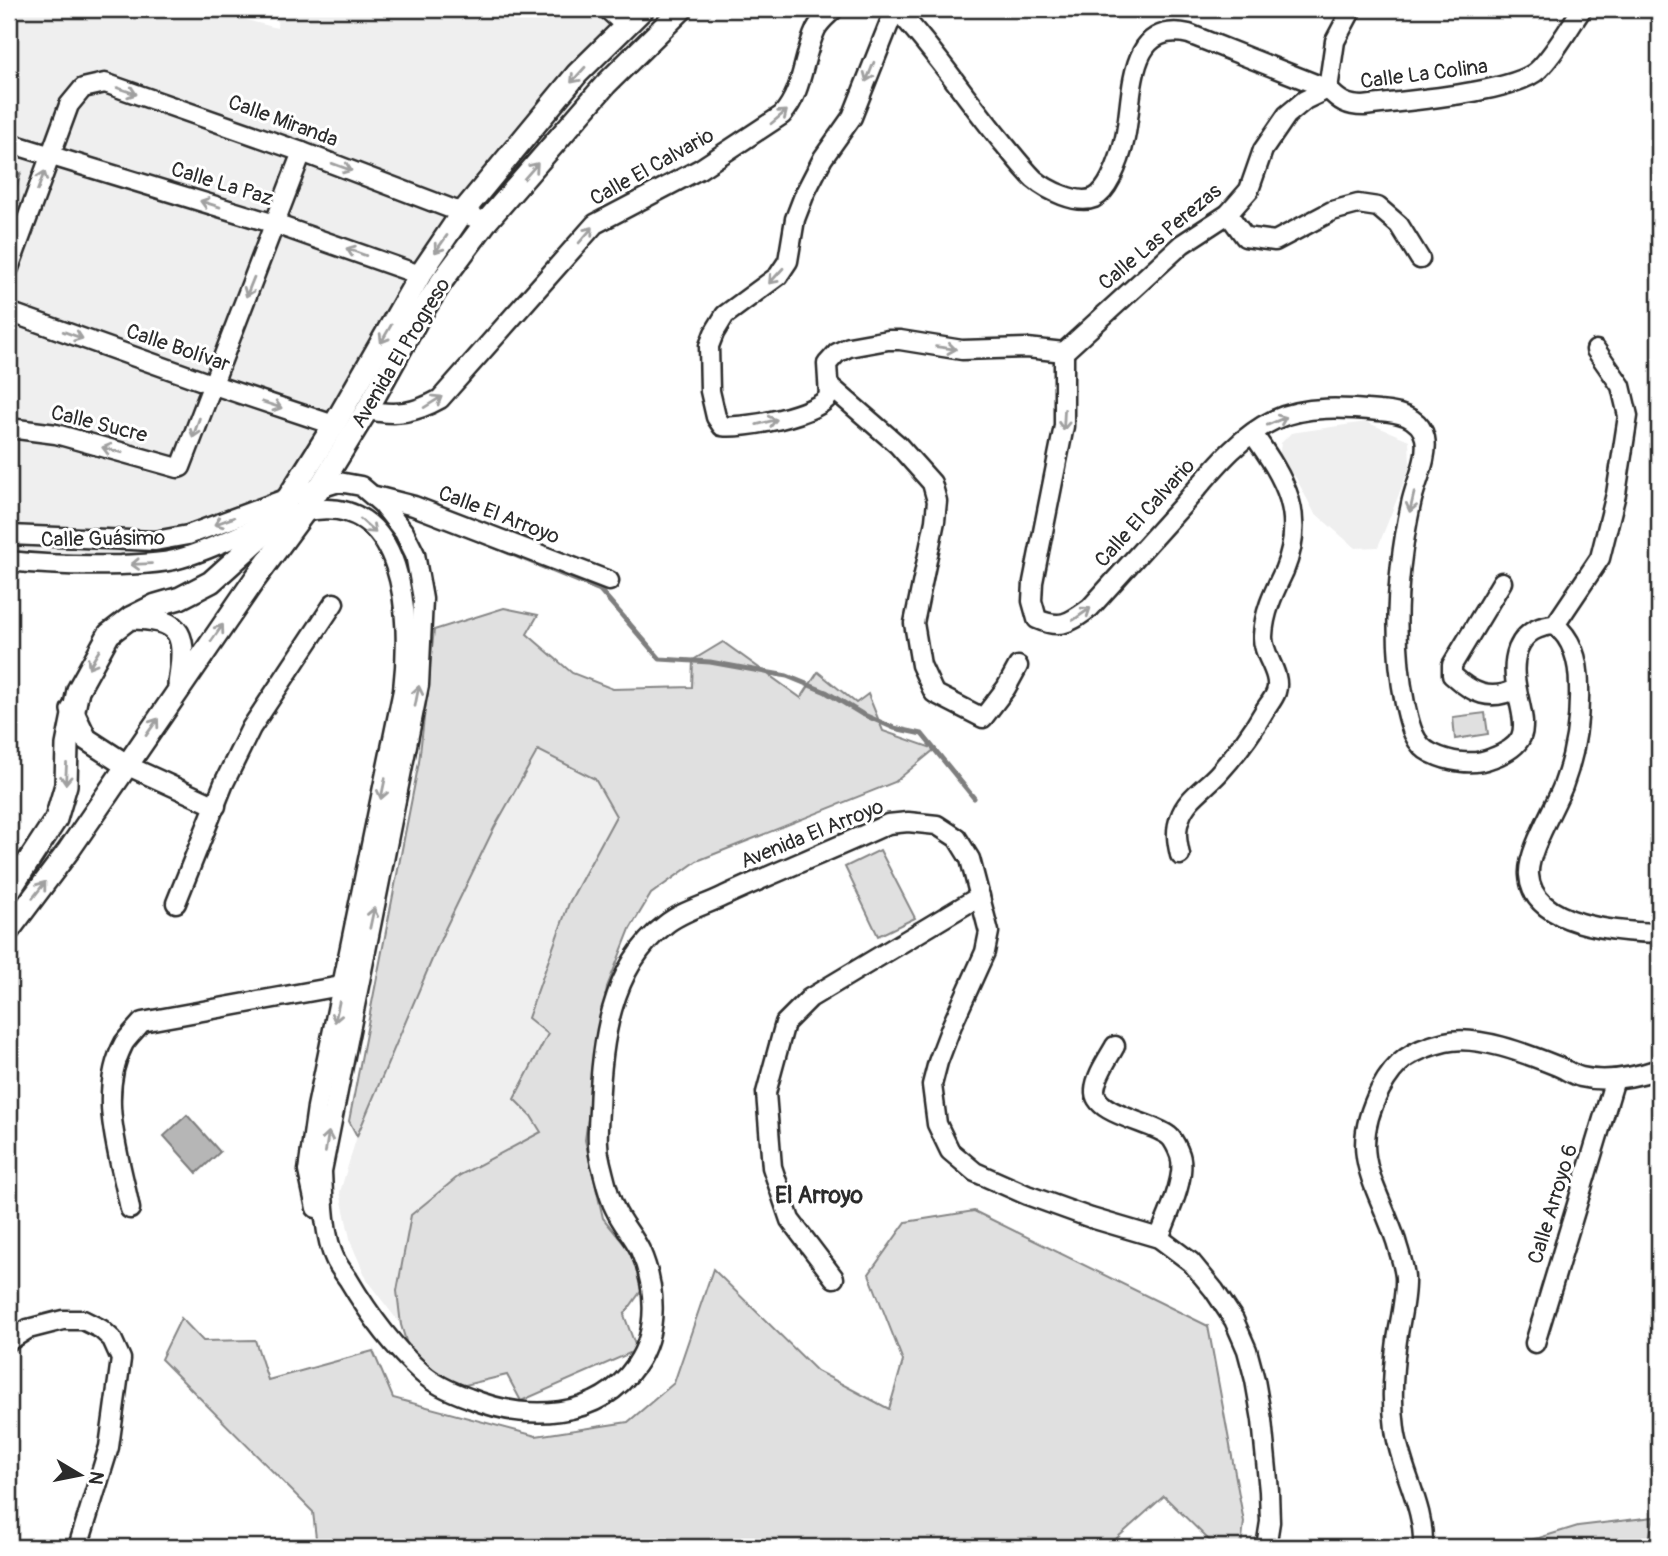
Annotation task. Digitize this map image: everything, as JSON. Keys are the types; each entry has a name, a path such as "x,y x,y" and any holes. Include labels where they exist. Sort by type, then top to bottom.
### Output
{"street":[{"path":"607,9 626,26"},
{"name":"Avenida El Progreso","path":"9,891 47,834 63,802 72,710 78,690 109,634 130,618 211,582 252,546 288,498 334,425 420,275 463,213 577,74 643,9"},
{"name":"Avenida El Progreso","path":"9,930 69,850 305,511 442,281 486,222 606,84 682,9"},
{"name":"Calle El Calvario","path":"367,410 408,412 421,409 440,399 595,224 700,169 782,115 793,104 817,27 834,9"},
{"path":"1064,352 1027,348 962,351 900,340 873,341 849,347 837,354 828,364 830,396 822,405 761,424 736,428 722,425 716,417 710,391 709,346 714,333 725,315 778,276 788,261 796,219 805,193 823,158 852,117 896,9 912,26 970,104 1035,180 1079,199 1093,198 1106,188 1118,166 1125,139 1136,64 1143,50 1161,32 1175,30 1189,34 1328,89"},
{"name":"Calle La Colina","path":"1352,9 1335,41 1328,89 1349,106 1498,88 1525,80 1538,70 1582,9"},
{"name":"Calle Miranda","path":"50,156 69,105 83,88 105,83 302,152 486,222"},
{"name":"Calle Las Perezas","path":"1064,352 1182,244 1228,214 1249,190 1263,150 1287,115 1305,100 1328,89"},
{"name":"Calle La Paz","path":"9,143 275,224 420,275"},
{"path":"211,384 302,152"},
{"path":"9,268 50,156"},
{"path":"1228,214 1245,237 1275,241 1332,211 1358,204 1378,207 1399,225 1420,259"},
{"name":"Calle Bolívar","path":"9,313 334,425"},
{"path":"1596,350 1622,386 1628,416 1616,494 1600,558 1555,625 1563,631 1573,648 1579,671 1580,705 1576,743 1563,784 1531,858 1528,877 1536,894 1550,909 1574,921 1619,932 1659,933"},
{"name":"Calle El Calvario","path":"1064,352 1064,426 1038,550 1032,601 1037,619 1050,625 1067,624 1090,608 1228,453 1275,419 1313,410 1390,412 1408,417 1422,430 1426,449 1411,505 1400,566 1398,617 1398,670 1413,733 1420,746 1450,761 1482,762 1512,748 1520,739 1523,728 1513,673 1515,657 1522,640 1540,626 1555,625"},
{"name":"Calle Sucre","path":"9,428 56,435 178,468 184,464 211,384"},
{"path":"830,386 898,445 932,483 937,501 935,521 914,623 921,665 934,694 984,718 1018,666"},
{"path":"1180,855 1177,838 1179,820 1184,809 1254,731 1276,692 1277,680 1263,645 1263,633 1272,595 1292,551 1294,530 1286,485 1253,434"},
{"name":"Avenida El Arroyo","path":"9,535 155,541 188,535 332,482 361,486 372,495 397,522 415,554 423,599 419,685 351,984 317,1107 308,1171 318,1213 328,1234 334,1258 362,1304 422,1373 440,1386 485,1405 546,1414 595,1400 618,1385 634,1368 644,1353 649,1336 653,1294 639,1248 613,1206 598,1145 600,1088 610,1018 631,963 664,925 687,912 888,824 908,822 937,825 957,838 970,859 989,932 985,952 947,1038 932,1085 937,1124 950,1151 975,1172 1091,1219 1159,1238 1191,1262 1214,1290 1234,1320 1247,1350 1262,1420 1270,1522 1266,1547"},
{"name":"Calle El Arroyo","path":"372,495 414,506 609,582"},
{"name":"Avenida El Arroyo","path":"274,520 305,511 337,509 348,512 367,524 386,544 398,568 406,620 407,658 351,984"},
{"name":"Calle Guásimo","path":"9,561 70,566 158,563 198,552 274,520"},
{"path":"1502,582 1451,665 1452,676 1467,688 1487,695 1501,696 1516,689"},
{"path":"176,903 224,783 251,728 334,603"},
{"path":"130,618 164,621 179,635 183,655 178,690"},
{"path":"72,710 86,739 126,765 216,806"},
{"path":"834,1278 790,1220 772,1167 766,1093 785,1023 810,998 980,896"},
{"path":"130,1209 109,1104 115,1064 125,1041 142,1022 351,984"},
{"path":"1423,1547 1416,1499 1406,1474 1395,1430 1392,1374 1405,1277 1390,1223 1371,1182 1366,1160 1366,1132 1374,1103 1387,1078 1400,1061 1419,1049 1448,1041 1471,1040 1503,1048 1558,1066 1580,1077 1615,1079 1659,1069"},
{"path":"1115,1046 1098,1077 1094,1092 1098,1103 1171,1137 1181,1156 1180,1180 1159,1238"},
{"name":"Calle Arroyo 6","path":"1535,1343 1615,1079"},
{"path":"9,1341 29,1329 63,1320 83,1320 101,1329 112,1339 121,1359 109,1447 78,1547"}],"shaded area":[{"path":"9,9 204,9 277,28 278,9 655,9 485,181 276,514 173,555 129,557 9,549"},
{"path":"21,173 9,212 9,178"},
{"path":"1366,422 1409,440 1410,466 1378,547 1355,548 1314,512 1296,478 1279,460 1281,443 1291,433"},
{"path":"504,608 538,615 527,634 572,673 613,689 692,687 693,660 723,642 801,698 818,672 856,703 868,694 883,731 935,749 895,782 697,861 651,894 630,929 607,987 585,1140 603,1218 633,1255 641,1291 624,1315 637,1350 521,1401 507,1375 457,1387 410,1354 401,1325 397,1291 411,1215 460,1175 541,1132 531,1116 514,1099 548,1034 528,1018 569,903 616,816 595,779 538,750 494,828 445,929 357,1136 349,1121 419,762 434,630"},
{"path":"1485,713 1488,734 1455,739 1453,717"},
{"path":"538,750 595,779 616,815 569,903 549,1034 514,1099 542,1132 460,1175 412,1215 397,1291 401,1325 368,1282 351,1243 340,1192 357,1136 445,929 494,828"},
{"path":"880,850 915,918 878,936 845,867"},
{"path":"187,1115 220,1152 197,1173 164,1136"},
{"path":"974,1211 1208,1326 1244,1522 1241,1547 1216,1547 1164,1496 1107,1547 317,1547 313,1512 161,1359 181,1318 203,1341 255,1340 268,1380 373,1351 393,1398 536,1436 628,1422 674,1383 713,1269 817,1371 889,1409 903,1361 869,1274 906,1222"},
{"path":"1654,1517 1647,1547 1493,1547 1539,1538 1578,1526"}],"waterway":[{"path":"466,535 600,590 660,659 710,662 787,676 826,692 862,714 894,728 922,734 974,798"}],"district":[{"name":"El Arroyo","path":"819,1195"}]}
